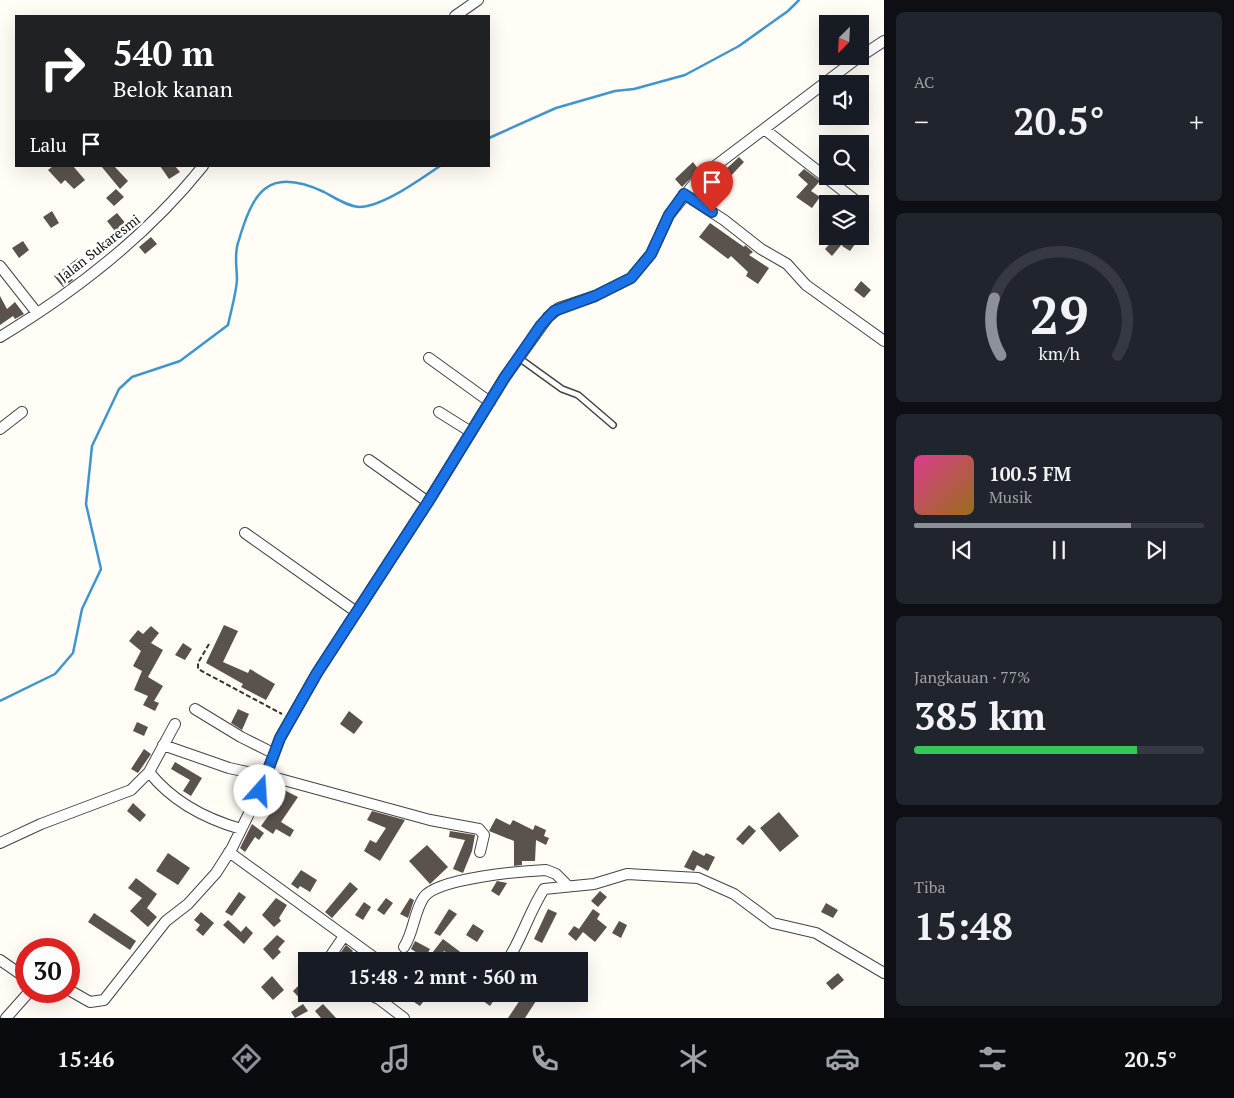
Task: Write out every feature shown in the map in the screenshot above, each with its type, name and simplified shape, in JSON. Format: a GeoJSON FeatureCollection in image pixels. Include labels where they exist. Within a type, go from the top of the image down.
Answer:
{"type":"FeatureCollection","features":[{"type":"Feature","properties":{"kind":"street"},"geometry":{"type":"LineString","coordinates":[[456,15],[478,0]]}},
{"type":"Feature","properties":{"kind":"street"},"geometry":{"type":"LineString","coordinates":[[80,996],[90,1002],[104,1000],[166,921],[188,904],[209,883],[241,829],[273,752],[290,720],[355,611],[428,502],[518,358],[554,311],[595,296],[631,278],[651,254],[669,215],[684,194],[709,170],[855,60],[884,41]]}},
{"type":"Feature","properties":{"kind":"street"},"geometry":{"type":"LineString","coordinates":[[764,129],[848,195]]}},
{"type":"Feature","properties":{"kind":"street","name":"Jalan Sukaresmi"},"geometry":{"type":"LineString","coordinates":[[0,337],[37,313],[126,248],[159,217],[202,167]]}},
{"type":"Feature","properties":{"kind":"street"},"geometry":{"type":"LineString","coordinates":[[684,194],[724,220],[761,249],[787,264],[806,285],[884,341]]}},
{"type":"Feature","properties":{"kind":"street"},"geometry":{"type":"LineString","coordinates":[[0,266],[37,313]]}},
{"type":"Feature","properties":{"kind":"street"},"geometry":{"type":"LineString","coordinates":[[429,358],[490,402]]}},
{"type":"Feature","properties":{"kind":"street"},"geometry":{"type":"LineString","coordinates":[[0,430],[22,412]]}},
{"type":"Feature","properties":{"kind":"street"},"geometry":{"type":"LineString","coordinates":[[439,412],[471,432]]}},
{"type":"Feature","properties":{"kind":"street"},"geometry":{"type":"LineString","coordinates":[[369,460],[428,502]]}},
{"type":"Feature","properties":{"kind":"street"},"geometry":{"type":"LineString","coordinates":[[245,533],[355,611]]}},
{"type":"Feature","properties":{"kind":"street"},"geometry":{"type":"LineString","coordinates":[[196,710],[241,737],[273,752]]}},
{"type":"Feature","properties":{"kind":"street"},"geometry":{"type":"LineString","coordinates":[[0,843],[41,824],[131,790],[148,772],[175,724]]}},
{"type":"Feature","properties":{"kind":"street"},"geometry":{"type":"LineString","coordinates":[[163,745],[229,768],[430,820],[477,828],[483,833],[480,852]]}},
{"type":"Feature","properties":{"kind":"street"},"geometry":{"type":"LineString","coordinates":[[148,772],[170,795],[222,824],[241,829]]}},
{"type":"Feature","properties":{"kind":"street"},"geometry":{"type":"LineString","coordinates":[[229,852],[366,952]]}},
{"type":"Feature","properties":{"kind":"street"},"geometry":{"type":"LineString","coordinates":[[404,946],[423,899],[434,889],[464,880],[546,870],[556,874],[568,886]]}},
{"type":"Feature","properties":{"kind":"street"},"geometry":{"type":"LineString","coordinates":[[513,952],[519,942],[535,903],[544,889],[594,884],[627,874],[698,878],[734,894],[773,923],[816,933],[884,973]]}},
{"type":"Feature","properties":{"kind":"street"},"geometry":{"type":"LineString","coordinates":[[332,952],[344,936]]}},
{"type":"Feature","properties":{"kind":"street"},"geometry":{"type":"LineString","coordinates":[[0,960],[15,970]]}},
{"type":"Feature","properties":{"kind":"street"},"geometry":{"type":"LineString","coordinates":[[386,1002],[404,1018]]}},
{"type":"Feature","properties":{"kind":"street"},"geometry":{"type":"LineString","coordinates":[[6,1018],[19,1003]]}},
{"type":"Feature","properties":{"kind":"lane"},"geometry":{"type":"LineString","coordinates":[[518,358],[562,389],[578,395],[614,425]]}},
{"type":"Feature","properties":{"kind":"path"},"geometry":{"type":"LineString","coordinates":[[209,644],[198,664],[198,668],[290,720]]}},
{"type":"Feature","properties":{"kind":"building"},"geometry":{"type":"Polygon","coordinates":[[[739,157],[744,162],[707,201],[697,192],[703,184],[724,168],[725,170],[739,157]]]}},
{"type":"Feature","properties":{"kind":"building"},"geometry":{"type":"Polygon","coordinates":[[[693,162],[699,170],[682,187],[675,179],[693,162]]]}},
{"type":"Feature","properties":{"kind":"building"},"geometry":{"type":"Polygon","coordinates":[[[52,167],[74,167],[85,180],[74,189],[65,180],[61,184],[48,170],[52,167]]]}},
{"type":"Feature","properties":{"kind":"building"},"geometry":{"type":"Polygon","coordinates":[[[102,167],[115,167],[128,181],[120,189],[102,167]]]}},
{"type":"Feature","properties":{"kind":"building"},"geometry":{"type":"Polygon","coordinates":[[[161,167],[176,167],[180,172],[169,179],[161,167]]]}},
{"type":"Feature","properties":{"kind":"building"},"geometry":{"type":"Polygon","coordinates":[[[804,169],[819,180],[811,191],[819,196],[812,208],[796,197],[808,184],[798,175],[804,169]]]}},
{"type":"Feature","properties":{"kind":"building"},"geometry":{"type":"Polygon","coordinates":[[[116,189],[124,197],[114,206],[106,198],[116,189]]]}},
{"type":"Feature","properties":{"kind":"building"},"geometry":{"type":"Polygon","coordinates":[[[52,211],[59,223],[51,228],[43,217],[52,211]]]}},
{"type":"Feature","properties":{"kind":"building"},"geometry":{"type":"Polygon","coordinates":[[[117,213],[132,231],[121,239],[107,221],[117,213]]]}},
{"type":"Feature","properties":{"kind":"building"},"geometry":{"type":"Polygon","coordinates":[[[710,223],[744,247],[745,245],[753,252],[749,255],[769,268],[758,284],[746,276],[748,272],[731,256],[728,259],[699,237],[710,223]]]}},
{"type":"Feature","properties":{"kind":"building"},"geometry":{"type":"Polygon","coordinates":[[[151,237],[157,244],[145,254],[139,247],[151,237]]]}},
{"type":"Feature","properties":{"kind":"building"},"geometry":{"type":"Polygon","coordinates":[[[23,241],[29,250],[19,258],[12,248],[23,241]]]}},
{"type":"Feature","properties":{"kind":"building"},"geometry":{"type":"Polygon","coordinates":[[[829,245],[841,245],[832,256],[825,249],[829,245]]]}},
{"type":"Feature","properties":{"kind":"building"},"geometry":{"type":"Polygon","coordinates":[[[843,245],[854,245],[850,251],[843,245]]]}},
{"type":"Feature","properties":{"kind":"building"},"geometry":{"type":"Polygon","coordinates":[[[78,258],[83,265],[69,275],[73,280],[63,287],[54,276],[78,258]]]}},
{"type":"Feature","properties":{"kind":"building"},"geometry":{"type":"Polygon","coordinates":[[[861,281],[871,290],[864,298],[854,290],[861,281]]]}},
{"type":"Feature","properties":{"kind":"building"},"geometry":{"type":"Polygon","coordinates":[[[0,296],[7,309],[15,302],[24,314],[15,319],[13,316],[0,325],[0,296]]]}},
{"type":"Feature","properties":{"kind":"building"},"geometry":{"type":"Polygon","coordinates":[[[224,625],[238,631],[223,662],[248,673],[250,669],[275,684],[266,700],[241,687],[243,684],[206,663],[224,625]]]}},
{"type":"Feature","properties":{"kind":"building"},"geometry":{"type":"Polygon","coordinates":[[[151,626],[159,633],[151,643],[163,650],[148,677],[163,686],[154,701],[159,703],[155,711],[143,705],[148,696],[134,690],[142,671],[133,666],[141,651],[129,641],[138,630],[143,634],[151,626]]]}},
{"type":"Feature","properties":{"kind":"building"},"geometry":{"type":"Polygon","coordinates":[[[183,643],[192,649],[185,660],[175,655],[183,643]]]}},
{"type":"Feature","properties":{"kind":"building"},"geometry":{"type":"Polygon","coordinates":[[[238,709],[249,714],[242,730],[231,723],[238,709]]]}},
{"type":"Feature","properties":{"kind":"building"},"geometry":{"type":"Polygon","coordinates":[[[349,711],[363,722],[354,734],[340,724],[349,711]]]}},
{"type":"Feature","properties":{"kind":"building"},"geometry":{"type":"Polygon","coordinates":[[[137,722],[148,727],[144,736],[133,731],[137,722]]]}},
{"type":"Feature","properties":{"kind":"building"},"geometry":{"type":"Polygon","coordinates":[[[144,749],[151,754],[138,773],[131,769],[144,749]]]}},
{"type":"Feature","properties":{"kind":"building"},"geometry":{"type":"Polygon","coordinates":[[[175,762],[202,778],[191,796],[183,791],[190,780],[171,769],[175,762]]]}},
{"type":"Feature","properties":{"kind":"building"},"geometry":{"type":"Polygon","coordinates":[[[276,786],[298,797],[281,822],[294,830],[290,837],[276,829],[273,834],[261,826],[274,808],[262,802],[267,792],[271,794],[276,786]]]}},
{"type":"Feature","properties":{"kind":"building"},"geometry":{"type":"Polygon","coordinates":[[[133,803],[146,815],[140,822],[127,811],[133,803]]]}},
{"type":"Feature","properties":{"kind":"building"},"geometry":{"type":"Polygon","coordinates":[[[372,811],[405,820],[380,861],[364,851],[370,840],[376,843],[386,828],[367,820],[372,811]]]}},
{"type":"Feature","properties":{"kind":"building"},"geometry":{"type":"Polygon","coordinates":[[[779,812],[799,836],[780,852],[760,828],[779,812]]]}},
{"type":"Feature","properties":{"kind":"building"},"geometry":{"type":"Polygon","coordinates":[[[496,818],[510,825],[513,820],[533,830],[535,825],[546,830],[544,836],[549,838],[546,845],[536,840],[535,861],[522,861],[522,865],[514,866],[514,841],[489,831],[496,818]]]}},
{"type":"Feature","properties":{"kind":"building"},"geometry":{"type":"Polygon","coordinates":[[[252,824],[264,833],[259,840],[255,837],[245,852],[240,848],[252,824]]]}},
{"type":"Feature","properties":{"kind":"building"},"geometry":{"type":"Polygon","coordinates":[[[749,825],[756,831],[743,845],[736,839],[749,825]]]}},
{"type":"Feature","properties":{"kind":"building"},"geometry":{"type":"Polygon","coordinates":[[[450,831],[475,835],[472,851],[463,873],[453,869],[465,840],[449,837],[450,831]]]}},
{"type":"Feature","properties":{"kind":"building"},"geometry":{"type":"Polygon","coordinates":[[[427,845],[448,867],[430,884],[409,861],[427,845]]]}},
{"type":"Feature","properties":{"kind":"building"},"geometry":{"type":"Polygon","coordinates":[[[693,850],[704,856],[706,853],[715,857],[708,871],[697,865],[694,871],[684,867],[693,850]]]}},
{"type":"Feature","properties":{"kind":"building"},"geometry":{"type":"Polygon","coordinates":[[[168,853],[190,868],[178,885],[156,871],[168,853]]]}},
{"type":"Feature","properties":{"kind":"building"},"geometry":{"type":"Polygon","coordinates":[[[301,870],[317,880],[310,892],[300,886],[298,889],[291,884],[301,870]]]}},
{"type":"Feature","properties":{"kind":"building"},"geometry":{"type":"Polygon","coordinates":[[[136,878],[157,894],[147,908],[157,917],[148,927],[130,911],[142,898],[128,888],[136,878]]]}},
{"type":"Feature","properties":{"kind":"building"},"geometry":{"type":"Polygon","coordinates":[[[497,881],[507,883],[499,896],[491,891],[497,881]]]}},
{"type":"Feature","properties":{"kind":"building"},"geometry":{"type":"Polygon","coordinates":[[[350,882],[358,889],[332,918],[325,912],[350,882]]]}},
{"type":"Feature","properties":{"kind":"building"},"geometry":{"type":"Polygon","coordinates":[[[600,891],[607,897],[598,907],[591,901],[600,891]]]}},
{"type":"Feature","properties":{"kind":"building"},"geometry":{"type":"Polygon","coordinates":[[[239,892],[246,897],[232,916],[225,912],[239,892]]]}},
{"type":"Feature","properties":{"kind":"building"},"geometry":{"type":"Polygon","coordinates":[[[276,898],[287,905],[279,918],[281,921],[274,927],[262,915],[276,898]]]}},
{"type":"Feature","properties":{"kind":"building"},"geometry":{"type":"Polygon","coordinates":[[[386,898],[393,903],[384,915],[377,910],[386,898]]]}},
{"type":"Feature","properties":{"kind":"building"},"geometry":{"type":"Polygon","coordinates":[[[410,898],[414,900],[408,918],[400,914],[410,898]]]}},
{"type":"Feature","properties":{"kind":"building"},"geometry":{"type":"Polygon","coordinates":[[[364,902],[371,907],[363,920],[355,915],[364,902]]]}},
{"type":"Feature","properties":{"kind":"building"},"geometry":{"type":"Polygon","coordinates":[[[826,903],[838,910],[833,918],[821,912],[826,903]]]}},
{"type":"Feature","properties":{"kind":"building"},"geometry":{"type":"Polygon","coordinates":[[[449,909],[457,914],[440,936],[434,933],[449,909]]]}},
{"type":"Feature","properties":{"kind":"building"},"geometry":{"type":"Polygon","coordinates":[[[548,909],[557,913],[542,943],[534,939],[548,909]]]}},
{"type":"Feature","properties":{"kind":"building"},"geometry":{"type":"Polygon","coordinates":[[[593,909],[600,914],[597,919],[607,927],[595,942],[583,932],[576,941],[568,934],[574,926],[579,929],[593,909]]]}},
{"type":"Feature","properties":{"kind":"building"},"geometry":{"type":"Polygon","coordinates":[[[201,912],[214,923],[203,936],[196,930],[200,925],[194,920],[201,912]]]}},
{"type":"Feature","properties":{"kind":"building"},"geometry":{"type":"Polygon","coordinates":[[[94,913],[136,941],[130,950],[88,922],[94,913]]]}},
{"type":"Feature","properties":{"kind":"building"},"geometry":{"type":"Polygon","coordinates":[[[228,920],[241,932],[246,926],[253,933],[244,944],[223,925],[228,920]]]}},
{"type":"Feature","properties":{"kind":"building"},"geometry":{"type":"Polygon","coordinates":[[[619,921],[627,925],[621,938],[612,933],[619,921]]]}},
{"type":"Feature","properties":{"kind":"building"},"geometry":{"type":"Polygon","coordinates":[[[473,924],[484,931],[477,942],[466,935],[473,924]]]}},
{"type":"Feature","properties":{"kind":"building"},"geometry":{"type":"Polygon","coordinates":[[[277,935],[285,941],[278,949],[281,952],[273,960],[263,949],[277,935]]]}},
{"type":"Feature","properties":{"kind":"building"},"geometry":{"type":"Polygon","coordinates":[[[443,939],[460,952],[444,951],[433,952],[443,939]]]}},
{"type":"Feature","properties":{"kind":"building"},"geometry":{"type":"Polygon","coordinates":[[[415,941],[430,949],[428,952],[416,952],[411,949],[415,941]]]}},
{"type":"Feature","properties":{"kind":"building"},"geometry":{"type":"Polygon","coordinates":[[[346,945],[353,951],[352,952],[341,952],[346,945]]]}},
{"type":"Feature","properties":{"kind":"building"},"geometry":{"type":"Polygon","coordinates":[[[838,973],[844,980],[832,990],[826,983],[838,973]]]}},
{"type":"Feature","properties":{"kind":"building"},"geometry":{"type":"Polygon","coordinates":[[[272,976],[284,990],[273,1000],[261,987],[272,976]]]}},
{"type":"Feature","properties":{"kind":"building"},"geometry":{"type":"Polygon","coordinates":[[[298,986],[298,997],[293,991],[298,986]]]}},
{"type":"Feature","properties":{"kind":"building"},"geometry":{"type":"Polygon","coordinates":[[[414,1002],[423,1002],[420,1006],[414,1002]]]}},
{"type":"Feature","properties":{"kind":"building"},"geometry":{"type":"Polygon","coordinates":[[[484,1002],[493,1002],[490,1006],[484,1002]]]}},
{"type":"Feature","properties":{"kind":"building"},"geometry":{"type":"Polygon","coordinates":[[[519,1002],[535,1002],[525,1018],[508,1018],[519,1002]]]}},
{"type":"Feature","properties":{"kind":"building"},"geometry":{"type":"Polygon","coordinates":[[[303,1004],[308,1011],[295,1018],[291,1012],[303,1004]]]}},
{"type":"Feature","properties":{"kind":"building"},"geometry":{"type":"Polygon","coordinates":[[[323,1004],[336,1018],[321,1018],[315,1011],[323,1004]]]}},
{"type":"Feature","properties":{"kind":"waterway"},"geometry":{"type":"LineString","coordinates":[[490,138],[556,108],[615,91],[634,89],[685,75],[739,46],[788,11],[799,0]]}},
{"type":"Feature","properties":{"kind":"waterway"},"geometry":{"type":"LineString","coordinates":[[0,701],[55,674],[73,653],[82,609],[101,569],[86,504],[92,446],[119,389],[132,377],[180,361],[228,325],[237,280],[237,248],[250,209],[257,197],[266,188],[276,183],[289,182],[305,185],[324,192],[350,205],[359,207],[369,206],[401,191],[438,167]]}},
{"type":"Feature","properties":{"kind":"route"},"geometry":{"type":"LineString","coordinates":[[260,791],[273,752],[317,673],[355,611],[428,502],[505,377],[548,316],[563,306],[595,296],[631,278],[651,254],[669,215],[684,194],[712,212]]}}]}
